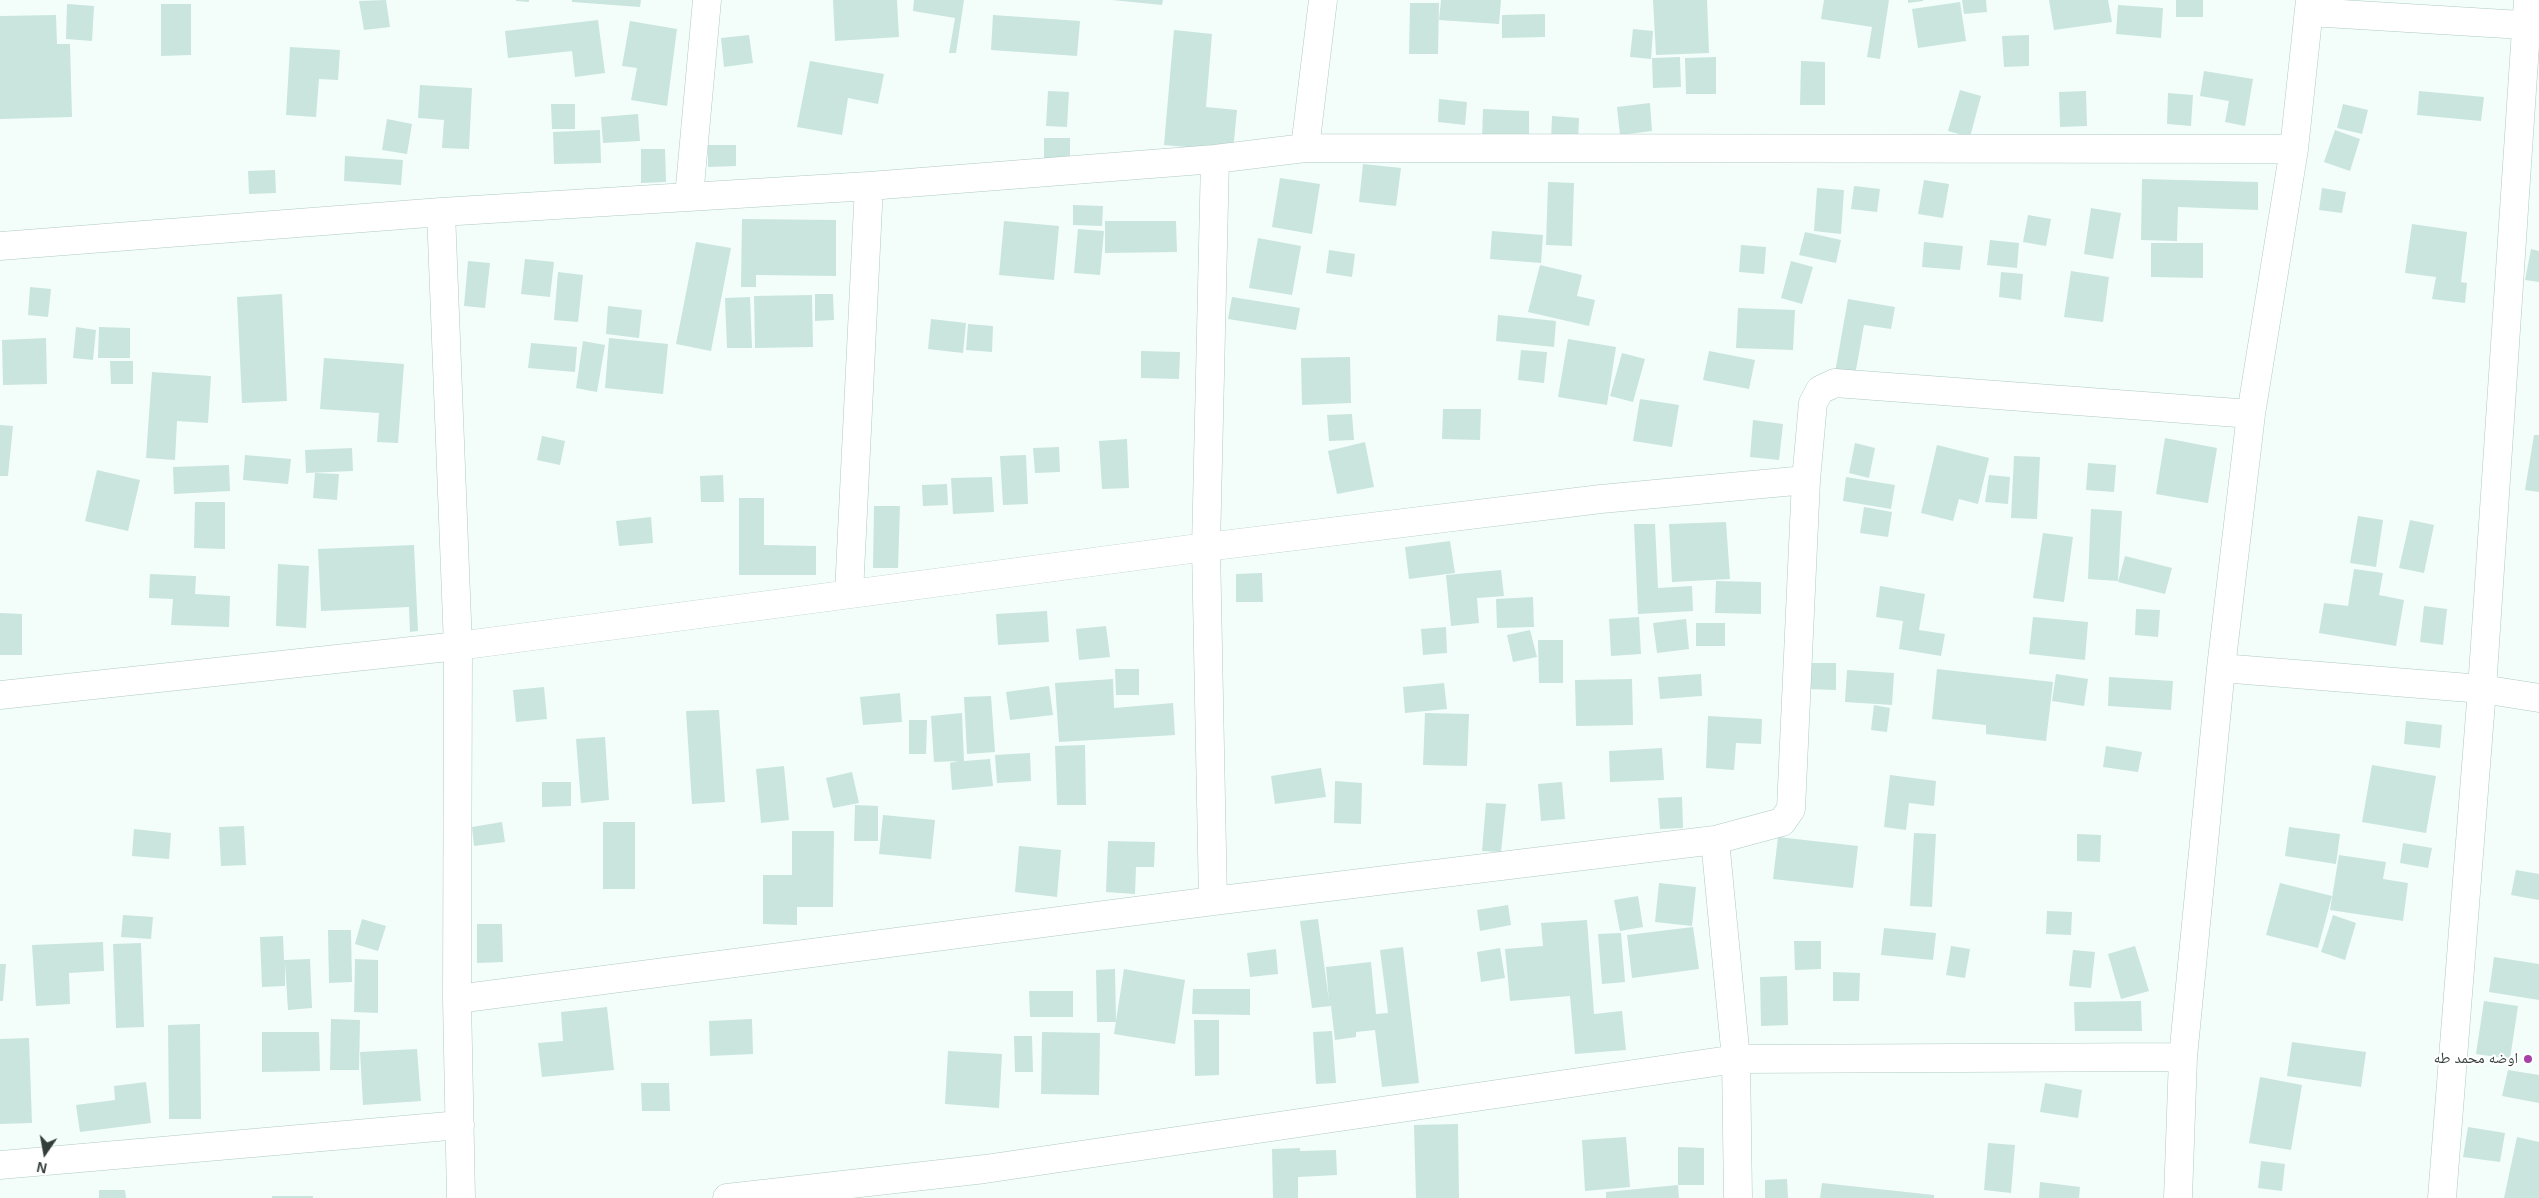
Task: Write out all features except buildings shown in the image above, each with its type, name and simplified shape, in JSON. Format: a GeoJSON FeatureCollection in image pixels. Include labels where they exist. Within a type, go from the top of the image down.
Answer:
{"type":"FeatureCollection","features":[{"type":"Feature","properties":{"kind":"street"},"geometry":{"type":"LineString","coordinates":[[689,197],[707,0]]}},
{"type":"Feature","properties":{"kind":"street"},"geometry":{"type":"LineString","coordinates":[[1305,148],[1323,0]]}},
{"type":"Feature","properties":{"kind":"street"},"geometry":{"type":"LineString","coordinates":[[2178,1198],[2183,1058],[2221,668],[2251,414],[2294,150],[2309,6],[2531,17],[2482,689],[2442,1198]]}},
{"type":"Feature","properties":{"kind":"street"},"geometry":{"type":"LineString","coordinates":[[0,246],[441,212],[869,186],[1215,159],[1305,148],[2294,150]]}},
{"type":"Feature","properties":{"kind":"street"},"geometry":{"type":"LineString","coordinates":[[1213,901],[1206,547],[1215,159]]}},
{"type":"Feature","properties":{"kind":"street"},"geometry":{"type":"LineString","coordinates":[[849,593],[869,186]]}},
{"type":"Feature","properties":{"kind":"street"},"geometry":{"type":"LineString","coordinates":[[441,212],[458,646],[457,999],[461,1198]]}},
{"type":"Feature","properties":{"kind":"street"},"geometry":{"type":"LineString","coordinates":[[457,999],[1213,901],[1715,840],[1782,822],[1791,809],[1806,480],[1813,403],[1820,390],[1835,383],[2251,414]]}},
{"type":"Feature","properties":{"kind":"street"},"geometry":{"type":"LineString","coordinates":[[0,695],[458,646],[1206,547],[1601,499],[1806,480]]}},
{"type":"Feature","properties":{"kind":"street"},"geometry":{"type":"LineString","coordinates":[[2221,668],[2482,689],[2539,698]]}},
{"type":"Feature","properties":{"kind":"street"},"geometry":{"type":"LineString","coordinates":[[1715,840],[1736,1059],[1738,1198]]}},
{"type":"Feature","properties":{"kind":"street"},"geometry":{"type":"LineString","coordinates":[[727,1198],[985,1169],[1736,1059],[2183,1058]]}},
{"type":"Feature","properties":{"kind":"street"},"geometry":{"type":"LineString","coordinates":[[0,1165],[460,1125]]}},
{"type":"Feature","properties":{"kind":"place","name":"اوضه محمد طه"},"geometry":{"type":"Point","coordinates":[2528,1059]}}]}
